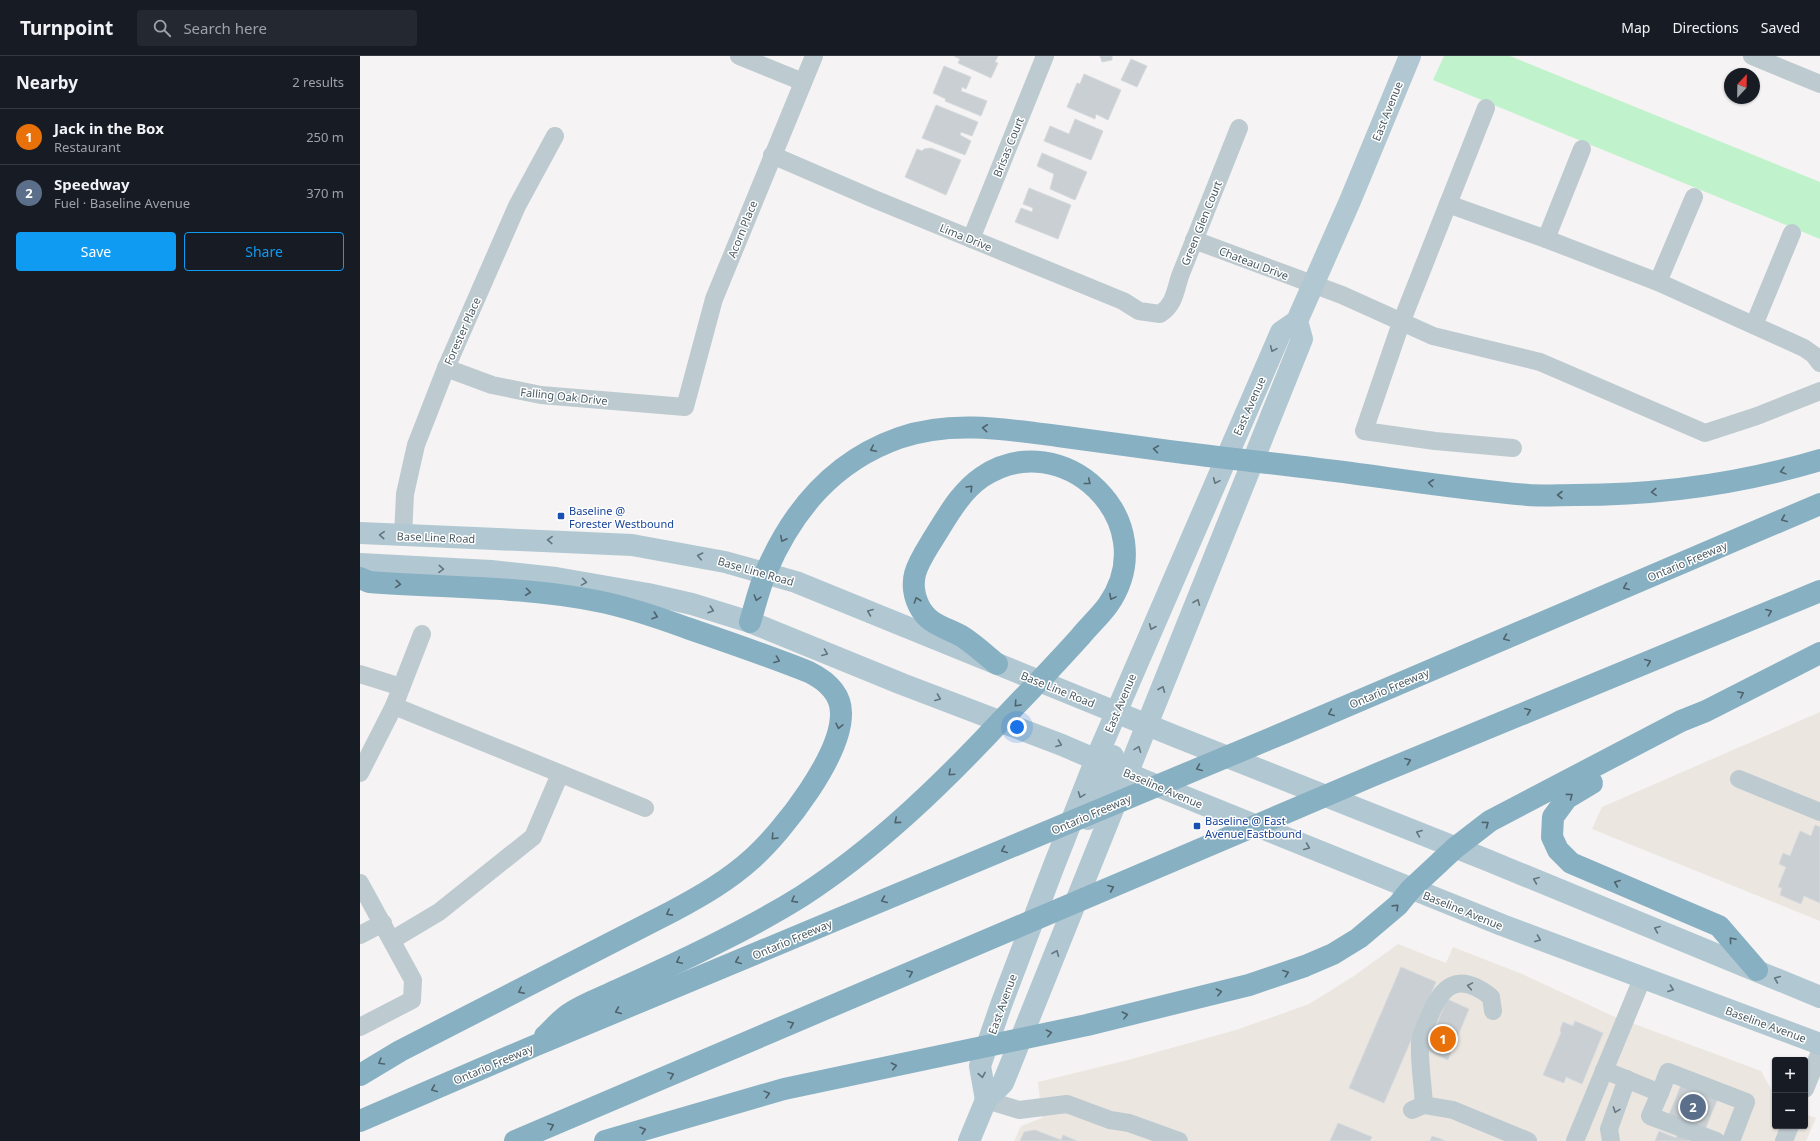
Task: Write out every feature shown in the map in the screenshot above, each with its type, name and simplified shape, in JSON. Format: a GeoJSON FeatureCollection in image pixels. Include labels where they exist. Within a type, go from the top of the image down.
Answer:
{"type":"FeatureCollection","features":[{"type":"Feature","properties":{"kind":"highway"},"geometry":{"type":"LineString","coordinates":[[750,622],[765,573],[789,528],[807,502],[829,478],[849,462],[872,450],[901,437],[937,429],[974,427],[1032,432],[1195,454],[1529,495],[1599,495],[1664,492],[1725,484],[1779,473],[1820,460]]}},
{"type":"Feature","properties":{"kind":"highway"},"geometry":{"type":"LineString","coordinates":[[534,1046],[570,1012],[716,944],[802,896],[869,846],[907,813],[975,749],[1073,644],[1108,605],[1118,585],[1123,566],[1123,534],[1118,518],[1101,492],[1083,478],[1057,466],[1031,462],[1013,464],[995,469],[983,476],[963,495],[950,512],[919,561],[914,577],[916,599],[925,616],[936,625],[961,636],[997,664]]}},
{"type":"Feature","properties":{"kind":"highway","name":"Ontario Freeway"},"geometry":{"type":"LineString","coordinates":[[360,1121],[534,1046],[1286,732],[1820,504]]}},
{"type":"Feature","properties":{"kind":"highway"},"geometry":{"type":"LineString","coordinates":[[360,578],[369,582],[537,592],[595,600],[627,607],[738,645],[809,672],[820,678],[832,689],[839,703],[841,712],[838,731],[827,758],[802,801],[774,837],[753,858],[728,878],[673,911],[444,1028],[360,1075]]}},
{"type":"Feature","properties":{"kind":"highway"},"geometry":{"type":"LineString","coordinates":[[515,1141],[1372,776],[1820,591]]}},
{"type":"Feature","properties":{"kind":"highway"},"geometry":{"type":"LineString","coordinates":[[605,1141],[784,1090],[1087,1025],[1249,985],[1305,966],[1333,954],[1359,938],[1398,905],[1411,889],[1455,848],[1490,821],[1681,721],[1706,711],[1820,653]]}},
{"type":"Feature","properties":{"kind":"highway"},"geometry":{"type":"LineString","coordinates":[[1706,711],[1687,732],[1617,768],[1567,798],[1553,817],[1552,837],[1558,850],[1571,863],[1719,926],[1757,970]]}},
{"type":"Feature","properties":{"kind":"main road","name":"East Avenue"},"geometry":{"type":"LineString","coordinates":[[969,1141],[986,1100],[1003,1083],[1033,1007],[1112,766],[1281,332],[1298,321],[1410,56]]}},
{"type":"Feature","properties":{"kind":"main road","name":"East Avenue"},"geometry":{"type":"LineString","coordinates":[[986,1100],[980,1066],[1007,990],[1112,766],[1131,718],[1302,339],[1298,321]]}},
{"type":"Feature","properties":{"kind":"main road","name":"Base Line Road"},"geometry":{"type":"LineString","coordinates":[[360,533],[403,536],[632,544],[692,555],[796,582],[1131,718]]}},
{"type":"Feature","properties":{"kind":"main road"},"geometry":{"type":"LineString","coordinates":[[360,564],[491,571],[556,578],[648,594],[692,604],[750,622],[902,684],[1112,766]]}},
{"type":"Feature","properties":{"kind":"main road"},"geometry":{"type":"LineString","coordinates":[[1131,718],[1757,970],[1820,997]]}},
{"type":"Feature","properties":{"kind":"main road","name":"Baseline Avenue"},"geometry":{"type":"LineString","coordinates":[[1112,766],[1411,889],[1642,979],[1820,1044]]}},
{"type":"Feature","properties":{"kind":"street"},"geometry":{"type":"LineString","coordinates":[[739,56],[803,82]]}},
{"type":"Feature","properties":{"kind":"street","name":"Acorn Place"},"geometry":{"type":"LineString","coordinates":[[685,407],[714,299],[814,56]]}},
{"type":"Feature","properties":{"kind":"street","name":"Brisas Court"},"geometry":{"type":"LineString","coordinates":[[971,239],[1045,56]]}},
{"type":"Feature","properties":{"kind":"street"},"geometry":{"type":"LineString","coordinates":[[1752,56],[1820,84]]}},
{"type":"Feature","properties":{"kind":"street"},"geometry":{"type":"LineString","coordinates":[[1486,108],[1401,323],[1364,431],[1435,441],[1513,448]]}},
{"type":"Feature","properties":{"kind":"street","name":"Green Glen Court"},"geometry":{"type":"LineString","coordinates":[[1160,314],[1168,308],[1173,300],[1194,240],[1239,128]]}},
{"type":"Feature","properties":{"kind":"street","name":"Forester Place"},"geometry":{"type":"LineString","coordinates":[[403,536],[405,494],[408,475],[416,445],[446,368],[517,206],[555,136]]}},
{"type":"Feature","properties":{"kind":"street"},"geometry":{"type":"LineString","coordinates":[[1546,239],[1582,150]]}},
{"type":"Feature","properties":{"kind":"street","name":"Lima Drive"},"geometry":{"type":"LineString","coordinates":[[772,155],[1123,301],[1139,311],[1160,314]]}},
{"type":"Feature","properties":{"kind":"street"},"geometry":{"type":"LineString","coordinates":[[1658,282],[1694,197]]}},
{"type":"Feature","properties":{"kind":"street"},"geometry":{"type":"LineString","coordinates":[[1448,204],[1546,239],[1658,282],[1804,348],[1814,355],[1820,363]]}},
{"type":"Feature","properties":{"kind":"street"},"geometry":{"type":"LineString","coordinates":[[1754,325],[1792,233]]}},
{"type":"Feature","properties":{"kind":"street","name":"Chateau Drive"},"geometry":{"type":"LineString","coordinates":[[1194,240],[1382,312],[1401,323],[1433,336],[1540,362],[1705,433],[1757,416],[1820,391]]}},
{"type":"Feature","properties":{"kind":"street","name":"Falling Oak Drive"},"geometry":{"type":"LineString","coordinates":[[446,368],[492,386],[541,396],[685,407]]}},
{"type":"Feature","properties":{"kind":"street"},"geometry":{"type":"LineString","coordinates":[[360,773],[394,706],[422,634]]}},
{"type":"Feature","properties":{"kind":"street"},"geometry":{"type":"LineString","coordinates":[[360,674],[401,687]]}},
{"type":"Feature","properties":{"kind":"street"},"geometry":{"type":"LineString","coordinates":[[394,706],[645,808]]}},
{"type":"Feature","properties":{"kind":"street"},"geometry":{"type":"LineString","coordinates":[[392,940],[439,912],[533,838],[560,774]]}},
{"type":"Feature","properties":{"kind":"street"},"geometry":{"type":"LineString","coordinates":[[1739,779],[1820,812]]}},
{"type":"Feature","properties":{"kind":"street"},"geometry":{"type":"LineString","coordinates":[[360,883],[413,980],[412,1000],[360,1027]]}},
{"type":"Feature","properties":{"kind":"street"},"geometry":{"type":"LineString","coordinates":[[360,935],[383,923]]}},
{"type":"Feature","properties":{"kind":"street"},"geometry":{"type":"LineString","coordinates":[[1575,1141],[1642,979]]}},
{"type":"Feature","properties":{"kind":"street"},"geometry":{"type":"LineString","coordinates":[[1493,1011],[1491,998],[1480,989],[1470,984],[1450,986],[1440,993],[1420,1042],[1418,1108],[1453,1110],[1528,1141]]}},
{"type":"Feature","properties":{"kind":"street"},"geometry":{"type":"LineString","coordinates":[[1808,1082],[1820,1052]]}},
{"type":"Feature","properties":{"kind":"street"},"geometry":{"type":"LineString","coordinates":[[1604,1070],[1660,1093]]}},
{"type":"Feature","properties":{"kind":"street"},"geometry":{"type":"LineString","coordinates":[[1668,1072],[1746,1102],[1728,1141],[1650,1116],[1660,1093],[1668,1072]]}},
{"type":"Feature","properties":{"kind":"street"},"geometry":{"type":"LineString","coordinates":[[1611,1141],[1609,1129],[1627,1079]]}},
{"type":"Feature","properties":{"kind":"street"},"geometry":{"type":"LineString","coordinates":[[986,1100],[1019,1110],[1067,1104],[1110,1120],[1129,1123],[1179,1141]]}},
{"type":"Feature","properties":{"kind":"street"},"geometry":{"type":"LineString","coordinates":[[1784,1141],[1789,1129]]}},
{"type":"Feature","properties":{"kind":"shaded area"},"geometry":{"type":"Polygon","coordinates":[[[1820,712],[1820,921],[1592,829],[1602,807],[1820,712]]]}},
{"type":"Feature","properties":{"kind":"shaded area"},"geometry":{"type":"Polygon","coordinates":[[[1398,944],[1446,963],[1453,947],[1522,974],[1613,1016],[1761,1071],[1772,1091],[1772,1129],[1808,1129],[1808,1115],[1816,1118],[1806,1141],[1014,1141],[1021,1126],[1042,1118],[1038,1082],[1128,1060],[1236,1030],[1309,1004],[1354,976],[1398,944]]]}},
{"type":"Feature","properties":{"kind":"green space"},"geometry":{"type":"Polygon","coordinates":[[[1444,56],[1510,56],[1820,182],[1820,239],[1433,80],[1444,56]]]}},
{"type":"Feature","properties":{"kind":"building"},"geometry":{"type":"Polygon","coordinates":[[[954,56],[998,56],[995,62],[998,63],[991,78],[958,63],[960,59],[954,56]]]}},
{"type":"Feature","properties":{"kind":"building"},"geometry":{"type":"Polygon","coordinates":[[[1100,56],[1112,56],[1112,60],[1102,62],[1100,56]]]}},
{"type":"Feature","properties":{"kind":"building"},"geometry":{"type":"Polygon","coordinates":[[[1131,59],[1147,66],[1137,87],[1121,80],[1131,59]]]}},
{"type":"Feature","properties":{"kind":"building"},"geometry":{"type":"Polygon","coordinates":[[[944,66],[971,77],[966,89],[962,87],[961,91],[987,101],[981,116],[945,101],[946,99],[933,93],[944,66]]]}},
{"type":"Feature","properties":{"kind":"building"},"geometry":{"type":"Polygon","coordinates":[[[1084,74],[1121,90],[1108,120],[1096,114],[1095,119],[1067,107],[1077,83],[1080,84],[1084,74]]]}},
{"type":"Feature","properties":{"kind":"building"},"geometry":{"type":"Polygon","coordinates":[[[936,105],[978,122],[972,136],[961,132],[960,135],[971,141],[965,155],[922,138],[936,105]]]}},
{"type":"Feature","properties":{"kind":"building"},"geometry":{"type":"Polygon","coordinates":[[[1075,119],[1103,131],[1091,160],[1044,141],[1050,126],[1069,134],[1075,119]]]}},
{"type":"Feature","properties":{"kind":"building"},"geometry":{"type":"Polygon","coordinates":[[[931,148],[961,160],[946,195],[905,177],[917,149],[922,151],[924,149],[931,148]]]}},
{"type":"Feature","properties":{"kind":"building"},"geometry":{"type":"Polygon","coordinates":[[[1042,153],[1087,172],[1075,200],[1050,189],[1054,174],[1037,166],[1042,153]]]}},
{"type":"Feature","properties":{"kind":"building"},"geometry":{"type":"Polygon","coordinates":[[[1029,188],[1071,205],[1058,239],[1015,222],[1021,208],[1032,212],[1033,208],[1023,204],[1029,188]]]}},
{"type":"Feature","properties":{"kind":"building"},"geometry":{"type":"Polygon","coordinates":[[[1815,825],[1820,827],[1820,903],[1804,896],[1801,904],[1780,895],[1782,888],[1778,887],[1786,867],[1779,864],[1783,853],[1790,856],[1800,831],[1811,836],[1815,825]]]}},
{"type":"Feature","properties":{"kind":"building"},"geometry":{"type":"Polygon","coordinates":[[[1401,967],[1436,982],[1384,1103],[1349,1088],[1401,967]]]}},
{"type":"Feature","properties":{"kind":"building"},"geometry":{"type":"Polygon","coordinates":[[[1447,999],[1469,1009],[1448,1060],[1426,1050],[1447,999]]]}},
{"type":"Feature","properties":{"kind":"building"},"geometry":{"type":"Polygon","coordinates":[[[1575,1021],[1603,1033],[1582,1084],[1566,1077],[1564,1083],[1543,1075],[1561,1033],[1560,1030],[1563,1022],[1573,1026],[1575,1021]]]}},
{"type":"Feature","properties":{"kind":"building"},"geometry":{"type":"Polygon","coordinates":[[[1682,1083],[1718,1098],[1704,1132],[1668,1117],[1682,1083]]]}},
{"type":"Feature","properties":{"kind":"building"},"geometry":{"type":"Polygon","coordinates":[[[1338,1123],[1372,1137],[1370,1141],[1330,1141],[1338,1123]]]}},
{"type":"Feature","properties":{"kind":"building"},"geometry":{"type":"Polygon","coordinates":[[[1035,1130],[1061,1140],[1063,1135],[1077,1141],[1020,1141],[1024,1132],[1035,1130]]]}},
{"type":"Feature","properties":{"kind":"building"},"geometry":{"type":"Polygon","coordinates":[[[1659,1131],[1676,1138],[1677,1135],[1688,1139],[1688,1141],[1655,1141],[1659,1131]]]}},
{"type":"Feature","properties":{"kind":"building"},"geometry":{"type":"Polygon","coordinates":[[[1432,1136],[1441,1139],[1445,1141],[1430,1141],[1432,1136]]]}},
{"type":"Feature","properties":{"kind":"place","name":"Baseline @ Forester Westbound"},"geometry":{"type":"Point","coordinates":[561,516]}},
{"type":"Feature","properties":{"kind":"place","name":"Baseline @ East Avenue Eastbound"},"geometry":{"type":"Point","coordinates":[1197,826]}},
{"type":"Feature","properties":{"kind":"place","name":"Jack in the Box"},"geometry":{"type":"Point","coordinates":[1443,1039]}},
{"type":"Feature","properties":{"kind":"place","name":"Speedway"},"geometry":{"type":"Point","coordinates":[1693,1107]}}]}
